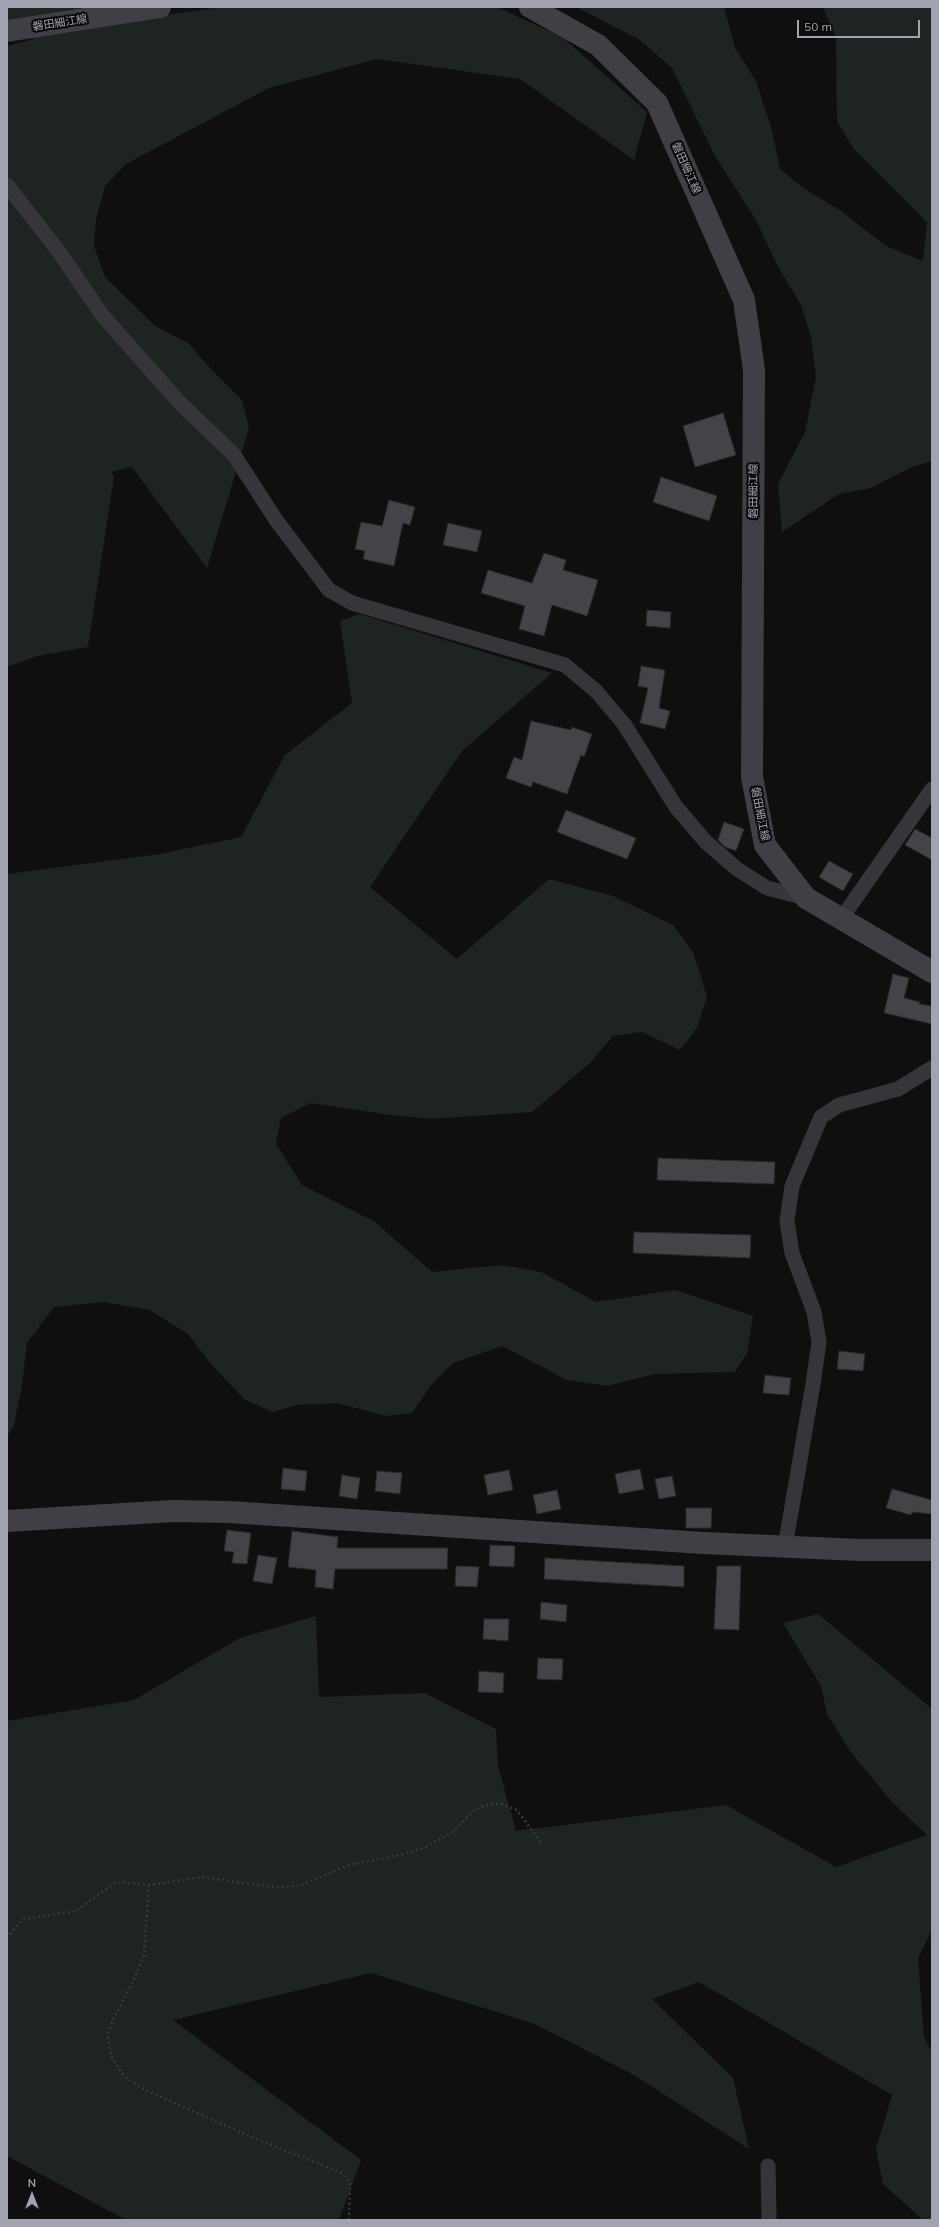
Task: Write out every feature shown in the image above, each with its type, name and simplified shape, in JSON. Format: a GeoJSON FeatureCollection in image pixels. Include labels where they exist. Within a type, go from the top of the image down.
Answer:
{"type":"FeatureCollection","features":[{"type":"Feature","properties":{"kind":"main road","name":"磐田細江線"},"geometry":{"type":"LineString","coordinates":[[7,31],[160,7]]}},
{"type":"Feature","properties":{"kind":"main road","name":"磐田細江線"},"geometry":{"type":"LineString","coordinates":[[530,7],[598,45],[657,103],[744,300],[754,370],[752,777],[765,845],[806,898],[932,972]]}},
{"type":"Feature","properties":{"kind":"main road"},"geometry":{"type":"LineString","coordinates":[[7,1521],[173,1511],[229,1512],[703,1543],[785,1547],[932,1550]]}},
{"type":"Feature","properties":{"kind":"street"},"geometry":{"type":"LineString","coordinates":[[7,185],[60,253],[102,315],[179,402],[234,455],[276,520],[329,590],[352,603],[565,665],[596,691],[624,724],[676,807],[706,842],[737,869],[767,888],[806,898]]}},
{"type":"Feature","properties":{"kind":"street"},"geometry":{"type":"LineString","coordinates":[[841,919],[932,789]]}},
{"type":"Feature","properties":{"kind":"street"},"geometry":{"type":"LineString","coordinates":[[785,1547],[813,1384],[818,1342],[814,1312],[792,1253],[787,1221],[792,1186],[821,1117],[839,1105],[898,1089],[932,1068]]}},
{"type":"Feature","properties":{"kind":"street"},"geometry":{"type":"LineString","coordinates":[[768,2166],[769,2220]]}},
{"type":"Feature","properties":{"kind":"path"},"geometry":{"type":"LineString","coordinates":[[7,1938],[22,1919],[76,1911],[116,1882],[149,1885],[202,1878],[280,1888],[301,1885],[349,1865],[400,1855],[428,1846],[454,1831],[473,1811],[485,1805],[501,1804],[517,1810],[542,1844]]}},
{"type":"Feature","properties":{"kind":"path"},"geometry":{"type":"LineString","coordinates":[[149,1885],[144,1955],[135,1977],[110,2026],[108,2038],[110,2056],[124,2076],[145,2090],[251,2137],[340,2172],[350,2182],[349,2220]]}},
{"type":"Feature","properties":{"kind":"shaded area"},"geometry":{"type":"Polygon","coordinates":[[[7,7],[88,7],[7,20],[7,7]]]}},
{"type":"Feature","properties":{"kind":"shaded area"},"geometry":{"type":"Polygon","coordinates":[[[222,7],[496,7],[561,36],[647,112],[634,160],[520,79],[377,59],[269,88],[126,164],[105,186],[96,219],[94,246],[105,277],[155,326],[188,343],[242,400],[249,428],[207,568],[132,467],[111,472],[114,476],[88,647],[37,656],[7,667],[7,46],[31,40],[40,33],[222,7]]]}},
{"type":"Feature","properties":{"kind":"shaded area"},"geometry":{"type":"Polygon","coordinates":[[[576,7],[724,7],[735,48],[756,81],[771,127],[780,169],[803,188],[841,211],[886,246],[923,261],[927,222],[853,148],[837,121],[836,38],[823,7],[932,7],[932,461],[912,467],[871,488],[839,494],[782,532],[778,484],[805,432],[816,377],[811,337],[802,307],[776,263],[756,220],[715,156],[672,68],[640,40],[576,7]]]}},
{"type":"Feature","properties":{"kind":"shaded area"},"geometry":{"type":"Polygon","coordinates":[[[360,614],[552,673],[462,751],[370,887],[457,959],[549,879],[613,896],[673,925],[693,952],[707,997],[697,1028],[680,1050],[642,1032],[613,1036],[589,1064],[532,1112],[430,1119],[311,1103],[281,1118],[276,1144],[302,1185],[375,1222],[432,1272],[501,1265],[541,1272],[596,1302],[675,1290],[753,1316],[747,1353],[735,1372],[655,1374],[607,1386],[567,1380],[502,1346],[453,1363],[432,1384],[412,1413],[386,1416],[337,1403],[297,1405],[273,1412],[245,1400],[211,1364],[188,1334],[149,1310],[103,1302],[54,1307],[27,1343],[22,1385],[14,1425],[7,1437],[7,874],[160,854],[241,837],[285,755],[352,703],[340,621],[360,614]]]}},
{"type":"Feature","properties":{"kind":"shaded area"},"geometry":{"type":"Polygon","coordinates":[[[818,1614],[932,1709],[932,1930],[918,1958],[924,2037],[932,2052],[932,2220],[923,2220],[883,2184],[876,2149],[892,2095],[699,1982],[652,1999],[733,2078],[749,2149],[634,2075],[535,2024],[371,1973],[173,2020],[361,2160],[339,2220],[126,2220],[7,2156],[7,1721],[134,1700],[240,1638],[316,1616],[319,1697],[425,1693],[496,1729],[498,1766],[516,1831],[726,1805],[836,1867],[927,1835],[891,1801],[850,1751],[827,1714],[821,1686],[783,1623],[818,1614]]]}},
{"type":"Feature","properties":{"kind":"building"},"geometry":{"type":"Polygon","coordinates":[[[723,413],[736,455],[695,467],[683,426],[723,413]]]}},
{"type":"Feature","properties":{"kind":"building"},"geometry":{"type":"Polygon","coordinates":[[[661,477],[717,496],[709,521],[653,502],[661,477]]]}},
{"type":"Feature","properties":{"kind":"building"},"geometry":{"type":"Polygon","coordinates":[[[389,500],[415,507],[410,525],[403,523],[394,566],[363,559],[365,551],[355,549],[361,522],[382,526],[389,500]]]}},
{"type":"Feature","properties":{"kind":"building"},"geometry":{"type":"Polygon","coordinates":[[[448,523],[482,531],[477,552],[443,545],[448,523]]]}},
{"type":"Feature","properties":{"kind":"building"},"geometry":{"type":"Polygon","coordinates":[[[544,553],[566,560],[563,570],[598,580],[587,616],[552,605],[544,636],[519,629],[525,606],[481,593],[488,570],[532,583],[544,553]]]}},
{"type":"Feature","properties":{"kind":"building"},"geometry":{"type":"Polygon","coordinates":[[[647,610],[671,612],[670,628],[646,626],[647,610]]]}},
{"type":"Feature","properties":{"kind":"building"},"geometry":{"type":"Polygon","coordinates":[[[641,666],[665,670],[659,708],[670,711],[665,729],[640,723],[648,688],[638,686],[641,666]]]}},
{"type":"Feature","properties":{"kind":"building"},"geometry":{"type":"Polygon","coordinates":[[[531,721],[571,730],[572,727],[592,734],[584,757],[581,755],[567,794],[533,782],[531,787],[506,778],[514,757],[522,760],[531,721]]]}},
{"type":"Feature","properties":{"kind":"building"},"geometry":{"type":"Polygon","coordinates":[[[566,810],[636,838],[627,859],[557,832],[566,810]]]}},
{"type":"Feature","properties":{"kind":"building"},"geometry":{"type":"Polygon","coordinates":[[[724,822],[744,829],[736,851],[725,847],[718,840],[724,822]]]}},
{"type":"Feature","properties":{"kind":"building"},"geometry":{"type":"Polygon","coordinates":[[[915,829],[932,838],[932,860],[905,845],[915,829]]]}},
{"type":"Feature","properties":{"kind":"building"},"geometry":{"type":"Polygon","coordinates":[[[829,861],[853,874],[843,891],[819,877],[829,861]]]}},
{"type":"Feature","properties":{"kind":"building"},"geometry":{"type":"Polygon","coordinates":[[[893,974],[909,978],[904,998],[920,1002],[919,1004],[932,1006],[932,1024],[884,1013],[893,974]]]}},
{"type":"Feature","properties":{"kind":"building"},"geometry":{"type":"Polygon","coordinates":[[[658,1158],[775,1162],[774,1184],[657,1180],[658,1158]]]}},
{"type":"Feature","properties":{"kind":"building"},"geometry":{"type":"Polygon","coordinates":[[[634,1232],[751,1235],[750,1258],[633,1253],[634,1232]]]}},
{"type":"Feature","properties":{"kind":"building"},"geometry":{"type":"Polygon","coordinates":[[[839,1351],[865,1354],[863,1371],[837,1369],[839,1351]]]}},
{"type":"Feature","properties":{"kind":"building"},"geometry":{"type":"Polygon","coordinates":[[[765,1375],[791,1378],[789,1395],[763,1393],[765,1375]]]}},
{"type":"Feature","properties":{"kind":"building"},"geometry":{"type":"Polygon","coordinates":[[[283,1468],[307,1471],[305,1491],[281,1489],[283,1468]]]}},
{"type":"Feature","properties":{"kind":"building"},"geometry":{"type":"Polygon","coordinates":[[[640,1469],[644,1489],[619,1494],[615,1474],[640,1469]]]}},
{"type":"Feature","properties":{"kind":"building"},"geometry":{"type":"Polygon","coordinates":[[[509,1470],[513,1490],[488,1495],[484,1475],[509,1470]]]}},
{"type":"Feature","properties":{"kind":"building"},"geometry":{"type":"Polygon","coordinates":[[[377,1471],[402,1473],[400,1494],[375,1491],[377,1471]]]}},
{"type":"Feature","properties":{"kind":"building"},"geometry":{"type":"Polygon","coordinates":[[[342,1475],[360,1478],[357,1499],[339,1496],[342,1475]]]}},
{"type":"Feature","properties":{"kind":"building"},"geometry":{"type":"Polygon","coordinates":[[[672,1476],[676,1496],[659,1499],[655,1479],[672,1476]]]}},
{"type":"Feature","properties":{"kind":"building"},"geometry":{"type":"Polygon","coordinates":[[[892,1489],[932,1500],[932,1514],[912,1512],[911,1515],[886,1508],[892,1489]]]}},
{"type":"Feature","properties":{"kind":"building"},"geometry":{"type":"Polygon","coordinates":[[[557,1490],[561,1509],[537,1514],[533,1495],[557,1490]]]}},
{"type":"Feature","properties":{"kind":"building"},"geometry":{"type":"Polygon","coordinates":[[[686,1508],[712,1508],[711,1528],[686,1528],[686,1508]]]}},
{"type":"Feature","properties":{"kind":"building"},"geometry":{"type":"Polygon","coordinates":[[[227,1530],[251,1533],[247,1564],[232,1563],[234,1552],[224,1551],[227,1530]]]}},
{"type":"Feature","properties":{"kind":"building"},"geometry":{"type":"Polygon","coordinates":[[[292,1531],[338,1537],[337,1548],[448,1548],[447,1569],[335,1569],[333,1589],[315,1587],[316,1570],[288,1567],[292,1531]]]}},
{"type":"Feature","properties":{"kind":"building"},"geometry":{"type":"Polygon","coordinates":[[[490,1545],[515,1546],[514,1567],[489,1566],[490,1545]]]}},
{"type":"Feature","properties":{"kind":"building"},"geometry":{"type":"Polygon","coordinates":[[[258,1555],[277,1558],[272,1584],[253,1581],[258,1555]]]}},
{"type":"Feature","properties":{"kind":"building"},"geometry":{"type":"Polygon","coordinates":[[[545,1558],[684,1566],[684,1587],[544,1579],[545,1558]]]}},
{"type":"Feature","properties":{"kind":"building"},"geometry":{"type":"Polygon","coordinates":[[[456,1566],[479,1567],[477,1587],[455,1586],[456,1566]]]}},
{"type":"Feature","properties":{"kind":"building"},"geometry":{"type":"Polygon","coordinates":[[[717,1566],[741,1566],[739,1630],[714,1629],[717,1566]]]}},
{"type":"Feature","properties":{"kind":"building"},"geometry":{"type":"Polygon","coordinates":[[[541,1602],[567,1605],[566,1622],[540,1619],[541,1602]]]}},
{"type":"Feature","properties":{"kind":"building"},"geometry":{"type":"Polygon","coordinates":[[[484,1619],[509,1619],[508,1641],[483,1639],[484,1619]]]}},
{"type":"Feature","properties":{"kind":"building"},"geometry":{"type":"Polygon","coordinates":[[[538,1658],[563,1659],[562,1680],[537,1679],[538,1658]]]}},
{"type":"Feature","properties":{"kind":"building"},"geometry":{"type":"Polygon","coordinates":[[[479,1671],[504,1673],[503,1693],[478,1692],[479,1671]]]}}]}
